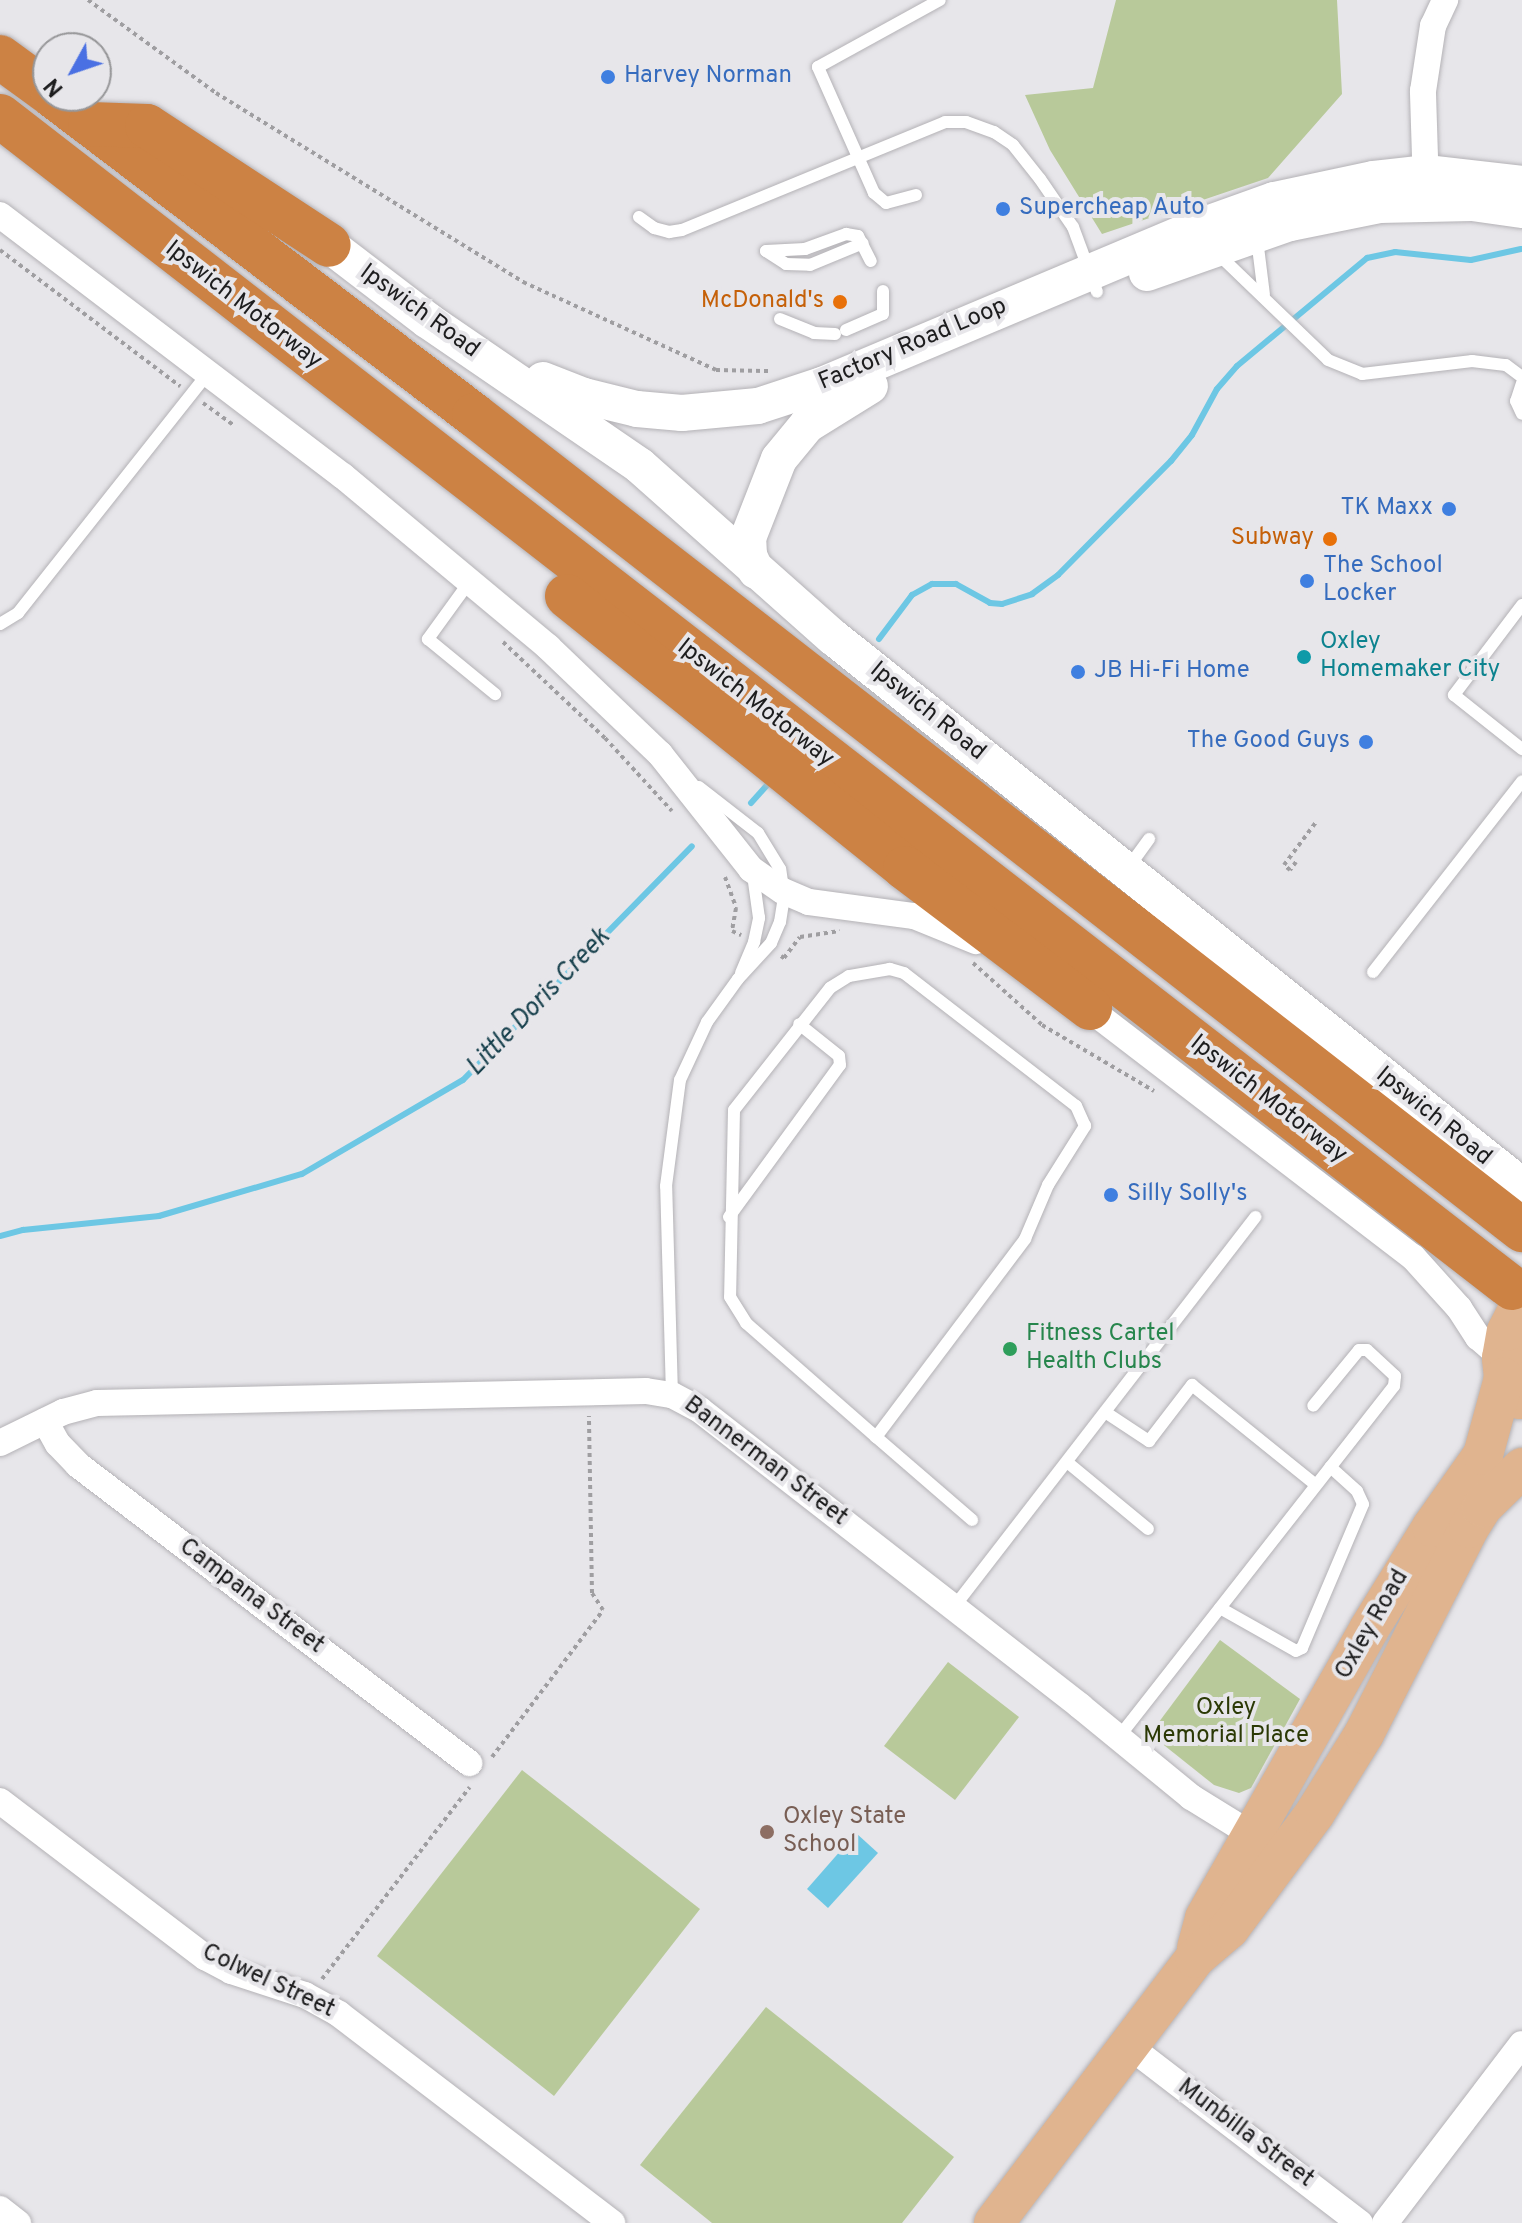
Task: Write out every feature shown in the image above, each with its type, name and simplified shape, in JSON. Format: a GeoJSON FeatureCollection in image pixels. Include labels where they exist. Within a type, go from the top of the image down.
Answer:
{"type":"FeatureCollection","features":[{"type":"Feature","properties":{"kind":"highway"},"geometry":{"type":"LineString","coordinates":[[0,57],[32,80]]}},
{"type":"Feature","properties":{"kind":"highway"},"geometry":{"type":"LineString","coordinates":[[74,112],[474,415],[1522,1230]]}},
{"type":"Feature","properties":{"kind":"highway","name":"Ipswich Motorway"},"geometry":{"type":"LineString","coordinates":[[0,116],[1516,1301]]}},
{"type":"Feature","properties":{"kind":"highway"},"geometry":{"type":"LineString","coordinates":[[90,124],[147,126],[329,245]]}},
{"type":"Feature","properties":{"kind":"highway"},"geometry":{"type":"LineString","coordinates":[[81,179],[113,227],[843,820],[1090,1008]]}},
{"type":"Feature","properties":{"kind":"main road","name":"Factory Road Loop"},"geometry":{"type":"LineString","coordinates":[[329,245],[484,346],[545,381],[602,402],[682,413],[741,409],[797,394],[1252,222],[1324,188],[1522,184]]}},
{"type":"Feature","properties":{"kind":"main road","name":"Factory Road Loop"},"geometry":{"type":"LineString","coordinates":[[1426,187],[1522,210]]}},
{"type":"Feature","properties":{"kind":"main road","name":"Ipswich Road"},"geometry":{"type":"LineString","coordinates":[[329,245],[437,328],[640,466],[706,522],[756,571],[1522,1186]]}},
{"type":"Feature","properties":{"kind":"main road","name":"Factory Road Loop"},"geometry":{"type":"LineString","coordinates":[[756,571],[748,546],[752,525],[779,459],[807,425],[854,393],[1094,281]]}},
{"type":"Feature","properties":{"kind":"main road","name":"Oxley Road"},"geometry":{"type":"LineString","coordinates":[[994,2223],[1195,1958],[1229,1929],[1369,1629],[1432,1527],[1483,1455],[1509,1379],[1516,1301]]}},
{"type":"Feature","properties":{"kind":"main road","name":"Oxley Road"},"geometry":{"type":"LineString","coordinates":[[1269,1845],[1364,1734],[1469,1528],[1482,1507],[1522,1468]]}},
{"type":"Feature","properties":{"kind":"street"},"geometry":{"type":"LineString","coordinates":[[1426,187],[1423,91],[1433,26],[1445,0]]}},
{"type":"Feature","properties":{"kind":"street"},"geometry":{"type":"LineString","coordinates":[[0,215],[210,371],[470,581],[602,696],[660,754],[751,869],[783,891],[825,906],[914,916],[937,922],[1090,1008],[1413,1257],[1452,1299],[1509,1379]]}},
{"type":"Feature","properties":{"kind":"street","name":"Bannerman Street"},"geometry":{"type":"LineString","coordinates":[[0,1443],[79,1406],[128,1401],[646,1391],[672,1395],[700,1410],[954,1607],[1191,1797],[1269,1845]]}},
{"type":"Feature","properties":{"kind":"street","name":"Campana Street"},"geometry":{"type":"LineString","coordinates":[[45,1421],[58,1444],[78,1465],[477,1770]]}},
{"type":"Feature","properties":{"kind":"street","name":"Colwel Street"},"geometry":{"type":"LineString","coordinates":[[0,1801],[205,1957],[231,1971],[323,2003],[612,2223]]}},
{"type":"Feature","properties":{"kind":"street"},"geometry":{"type":"LineString","coordinates":[[1385,2223],[1522,2044]]}},
{"type":"Feature","properties":{"kind":"street","name":"Munbilla Street"},"geometry":{"type":"LineString","coordinates":[[1129,2046],[1360,2223]]}},
{"type":"Feature","properties":{"kind":"street"},"geometry":{"type":"LineString","coordinates":[[0,2209],[18,2223]]}},
{"type":"Feature","properties":{"kind":"lane"},"geometry":{"type":"LineString","coordinates":[[916,195],[886,203],[874,193],[818,67],[940,0]]}},
{"type":"Feature","properties":{"kind":"lane"},"geometry":{"type":"LineString","coordinates":[[639,217],[654,228],[669,232],[682,230],[945,122],[966,122],[994,132],[1013,145],[1073,227],[1094,281]]}},
{"type":"Feature","properties":{"kind":"lane"},"geometry":{"type":"LineString","coordinates":[[1252,222],[1264,295]]}},
{"type":"Feature","properties":{"kind":"lane"},"geometry":{"type":"LineString","coordinates":[[1209,237],[1328,360],[1362,374],[1472,361],[1506,365],[1522,380],[1516,401],[1522,414]]}},
{"type":"Feature","properties":{"kind":"lane"},"geometry":{"type":"LineString","coordinates":[[766,251],[786,264],[810,265],[863,243],[871,261]]}},
{"type":"Feature","properties":{"kind":"lane"},"geometry":{"type":"LineString","coordinates":[[780,319],[814,333],[840,332],[883,314],[883,291]]}},
{"type":"Feature","properties":{"kind":"lane"},"geometry":{"type":"LineString","coordinates":[[0,624],[18,613],[210,371]]}},
{"type":"Feature","properties":{"kind":"lane"},"geometry":{"type":"LineString","coordinates":[[470,581],[428,639],[495,694]]}},
{"type":"Feature","properties":{"kind":"lane"},"geometry":{"type":"LineString","coordinates":[[1522,605],[1454,695],[1522,749]]}},
{"type":"Feature","properties":{"kind":"lane"},"geometry":{"type":"LineString","coordinates":[[660,754],[758,833],[780,869],[783,891],[780,922],[771,943],[738,979]]}},
{"type":"Feature","properties":{"kind":"lane"},"geometry":{"type":"LineString","coordinates":[[1373,972],[1522,781]]}},
{"type":"Feature","properties":{"kind":"lane"},"geometry":{"type":"LineString","coordinates":[[1126,871],[1149,839]]}},
{"type":"Feature","properties":{"kind":"lane"},"geometry":{"type":"LineString","coordinates":[[672,1395],[666,1186],[669,1141],[690,1054],[738,979],[754,942],[759,918],[751,869]]}},
{"type":"Feature","properties":{"kind":"lane"},"geometry":{"type":"LineString","coordinates":[[876,1437],[1025,1239],[1048,1185],[1085,1126],[1083,1114],[1076,1106],[904,973],[890,969],[849,976],[824,993],[734,1110],[728,1284],[736,1310],[746,1323],[876,1437],[972,1520]]}},
{"type":"Feature","properties":{"kind":"lane"},"geometry":{"type":"LineString","coordinates":[[729,1217],[840,1065],[839,1056],[799,1024]]}},
{"type":"Feature","properties":{"kind":"lane"},"geometry":{"type":"LineString","coordinates":[[954,1607],[1255,1217]]}},
{"type":"Feature","properties":{"kind":"lane"},"geometry":{"type":"LineString","coordinates":[[1118,1738],[1394,1386],[1395,1376],[1367,1350],[1359,1350],[1313,1406]]}},
{"type":"Feature","properties":{"kind":"lane"},"geometry":{"type":"LineString","coordinates":[[1105,1412],[1149,1441],[1192,1385],[1316,1485]]}},
{"type":"Feature","properties":{"kind":"lane"},"geometry":{"type":"LineString","coordinates":[[1067,1462],[1148,1529]]}},
{"type":"Feature","properties":{"kind":"lane"},"geometry":{"type":"LineString","coordinates":[[1220,1608],[1296,1651],[1302,1648],[1363,1504],[1357,1491],[1330,1467]]}},
{"type":"Feature","properties":{"kind":"path"},"geometry":{"type":"LineString","coordinates":[[88,0],[216,93],[523,282],[716,370],[775,371]]}},
{"type":"Feature","properties":{"kind":"path"},"geometry":{"type":"LineString","coordinates":[[1296,862],[1290,870],[1284,865],[1316,822]]}},
{"type":"Feature","properties":{"kind":"path"},"geometry":{"type":"LineString","coordinates":[[323,2003],[333,1989],[320,1981],[477,1770],[603,1610],[592,1593],[589,1392]]}},
{"type":"Feature","properties":{"kind":"green space"},"geometry":{"type":"Polygon","coordinates":[[[1116,0],[1337,0],[1342,94],[1268,178],[1102,234],[1050,150],[1025,95],[1093,88],[1116,0]]]}},
{"type":"Feature","properties":{"kind":"green space","name":"Oxley Memorial Place"},"geometry":{"type":"Polygon","coordinates":[[[1220,1640],[1300,1699],[1251,1788],[1239,1793],[1214,1785],[1150,1734],[1220,1640]]]}},
{"type":"Feature","properties":{"kind":"green space"},"geometry":{"type":"Polygon","coordinates":[[[948,1662],[1019,1717],[955,1800],[884,1746],[948,1662]]]}},
{"type":"Feature","properties":{"kind":"green space"},"geometry":{"type":"Polygon","coordinates":[[[522,1770],[700,1909],[554,2096],[377,1956],[522,1770]]]}},
{"type":"Feature","properties":{"kind":"green space"},"geometry":{"type":"Polygon","coordinates":[[[766,2007],[954,2157],[902,2223],[712,2223],[640,2165],[766,2007]]]}},
{"type":"Feature","properties":{"kind":"water"},"geometry":{"type":"Polygon","coordinates":[[[856,1833],[878,1853],[828,1908],[807,1889],[856,1833]]]}},
{"type":"Feature","properties":{"kind":"waterway","name":"Little Doris Creek"},"geometry":{"type":"LineString","coordinates":[[879,639],[912,595],[932,584],[956,584],[990,603],[1002,604],[1032,594],[1058,575],[1171,461],[1192,435],[1217,389],[1237,366],[1367,258],[1395,252],[1471,260],[1521,249]]}},
{"type":"Feature","properties":{"kind":"waterway","name":"Little Doris Creek"},"geometry":{"type":"LineString","coordinates":[[751,803],[772,780]]}},
{"type":"Feature","properties":{"kind":"waterway","name":"Little Doris Creek"},"geometry":{"type":"LineString","coordinates":[[0,1236],[23,1230],[159,1216],[302,1174],[463,1080],[692,846]]}},
{"type":"Feature","properties":{"kind":"place","name":"Harvey Norman"},"geometry":{"type":"Point","coordinates":[608,77]}},
{"type":"Feature","properties":{"kind":"place","name":"Supercheap Auto"},"geometry":{"type":"Point","coordinates":[1003,209]}},
{"type":"Feature","properties":{"kind":"place","name":"McDonald's"},"geometry":{"type":"Point","coordinates":[840,302]}},
{"type":"Feature","properties":{"kind":"place","name":"TK Maxx"},"geometry":{"type":"Point","coordinates":[1449,509]}},
{"type":"Feature","properties":{"kind":"place","name":"Subway"},"geometry":{"type":"Point","coordinates":[1330,539]}},
{"type":"Feature","properties":{"kind":"place","name":"The School Locker"},"geometry":{"type":"Point","coordinates":[1307,581]}},
{"type":"Feature","properties":{"kind":"place","name":"Oxley Homemaker City"},"geometry":{"type":"Point","coordinates":[1304,657]}},
{"type":"Feature","properties":{"kind":"place","name":"JB Hi-Fi Home"},"geometry":{"type":"Point","coordinates":[1078,672]}},
{"type":"Feature","properties":{"kind":"place","name":"The Good Guys"},"geometry":{"type":"Point","coordinates":[1366,742]}},
{"type":"Feature","properties":{"kind":"place","name":"Silly Solly's"},"geometry":{"type":"Point","coordinates":[1111,1195]}},
{"type":"Feature","properties":{"kind":"place","name":"Fitness Cartel Health Clubs"},"geometry":{"type":"Point","coordinates":[1010,1349]}},
{"type":"Feature","properties":{"kind":"place","name":"Oxley State School"},"geometry":{"type":"Point","coordinates":[767,1832]}}]}
